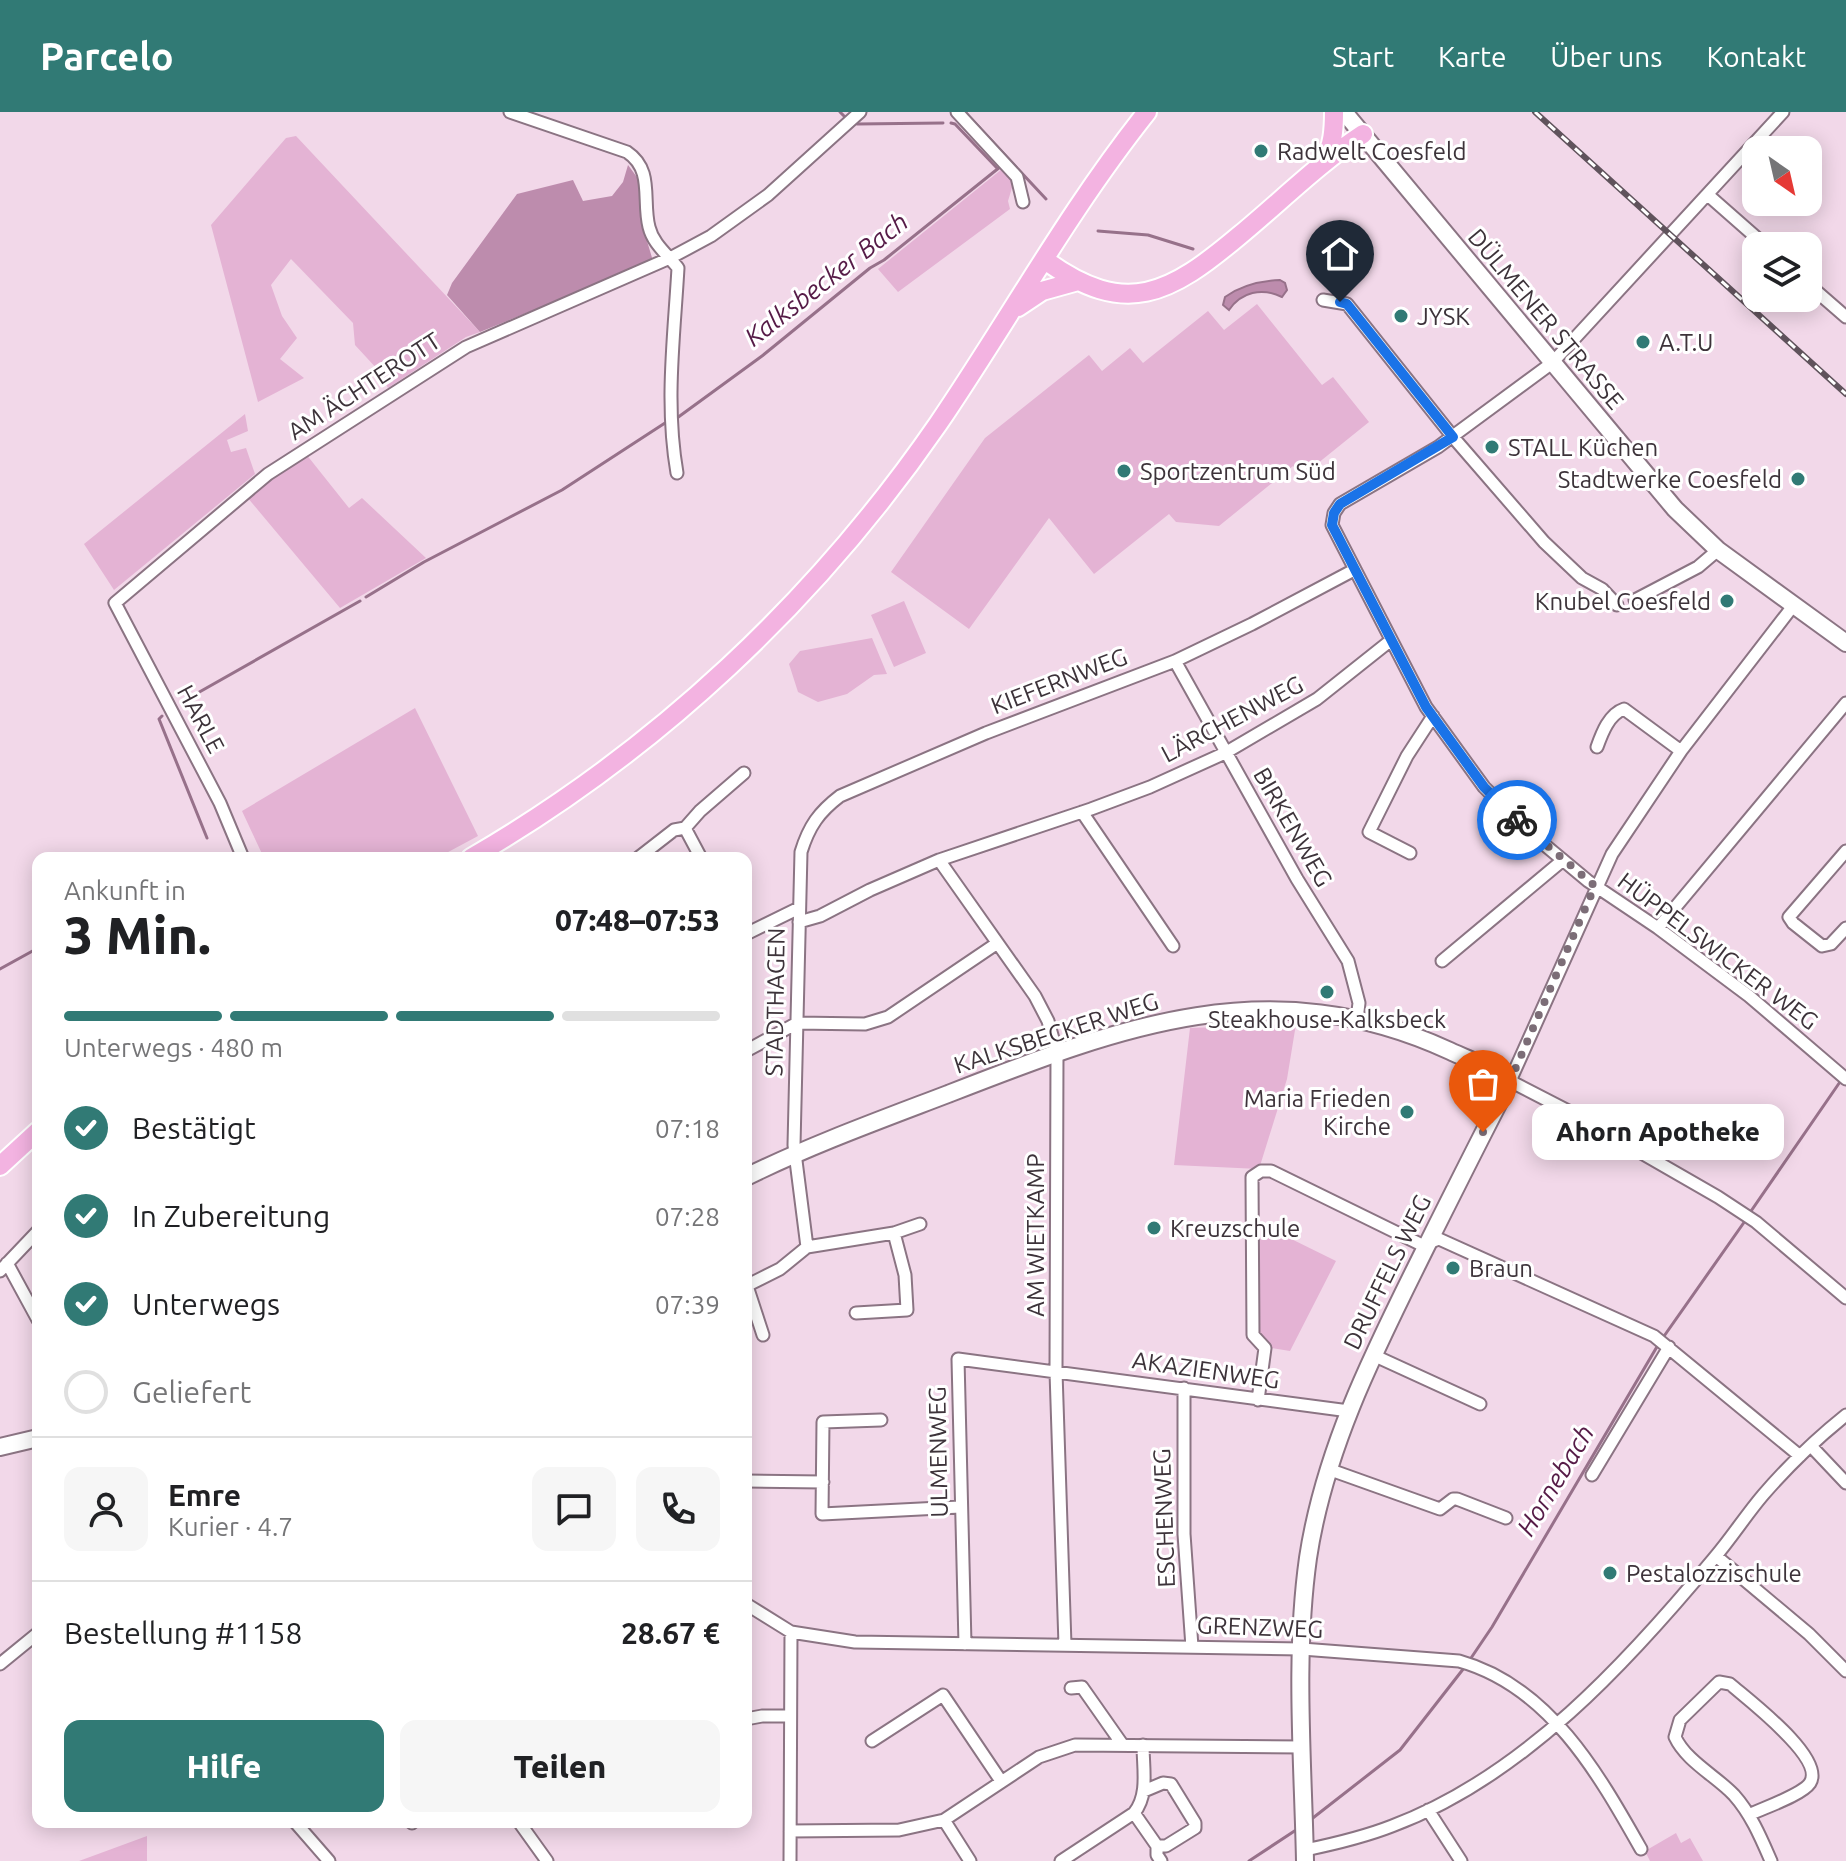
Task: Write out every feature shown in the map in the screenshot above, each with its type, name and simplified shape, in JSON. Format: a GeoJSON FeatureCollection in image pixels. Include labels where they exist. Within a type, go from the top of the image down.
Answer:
{"type":"FeatureCollection","features":[{"type":"Feature","properties":{"kind":"main road"},"geometry":{"type":"LineString","coordinates":[[480,852],[577,791],[641,743],[704,690],[780,618],[833,560],[938,423],[1147,112]]}},
{"type":"Feature","properties":{"kind":"main road"},"geometry":{"type":"LineString","coordinates":[[1321,167],[1329,152],[1334,131],[1334,112]]}},
{"type":"Feature","properties":{"kind":"main road"},"geometry":{"type":"LineString","coordinates":[[1045,260],[1078,281],[1102,290],[1124,294],[1174,284],[1212,259],[1363,134]]}},
{"type":"Feature","properties":{"kind":"main road"},"geometry":{"type":"LineString","coordinates":[[1010,314],[1042,291],[1078,281]]}},
{"type":"Feature","properties":{"kind":"main road"},"geometry":{"type":"LineString","coordinates":[[0,1166],[32,1137]]}},
{"type":"Feature","properties":{"kind":"street"},"geometry":{"type":"LineString","coordinates":[[510,112],[627,152],[637,158],[643,168],[649,229],[658,246],[678,268],[669,404],[677,473]]}},
{"type":"Feature","properties":{"kind":"street","name":"AM ÄCHTEROTT"},"geometry":{"type":"LineString","coordinates":[[115,603],[268,474],[466,347],[670,258],[711,236],[768,195],[860,112]]}},
{"type":"Feature","properties":{"kind":"street"},"geometry":{"type":"LineString","coordinates":[[957,112],[1017,177],[1023,202]]}},
{"type":"Feature","properties":{"kind":"street","name":"DÜLMENER STRASSE"},"geometry":{"type":"LineString","coordinates":[[1344,112],[1664,497],[1718,550],[1846,643]]}},
{"type":"Feature","properties":{"kind":"street","name":"HÜPPELSWICKER WEG"},"geometry":{"type":"LineString","coordinates":[[1783,112],[1552,363],[1453,437],[1340,504],[1332,519],[1338,538],[1390,641],[1433,716],[1484,787],[1595,886],[1658,928],[1749,996],[1841,1075]]}},
{"type":"Feature","properties":{"kind":"street"},"geometry":{"type":"LineString","coordinates":[[1708,195],[1750,232]]}},
{"type":"Feature","properties":{"kind":"street"},"geometry":{"type":"LineString","coordinates":[[1822,296],[1846,317]]}},
{"type":"Feature","properties":{"kind":"street"},"geometry":{"type":"LineString","coordinates":[[1323,300],[1347,304],[1453,437],[1544,542],[1582,578],[1602,589],[1617,605]]}},
{"type":"Feature","properties":{"kind":"street"},"geometry":{"type":"LineString","coordinates":[[1635,600],[1698,567],[1718,550]]}},
{"type":"Feature","properties":{"kind":"street","name":"KIEFERNWEG"},"geometry":{"type":"LineString","coordinates":[[801,852],[812,821],[840,796],[986,733],[1175,661],[1354,570]]}},
{"type":"Feature","properties":{"kind":"street","name":"HARLE"},"geometry":{"type":"LineString","coordinates":[[115,603],[220,803],[240,852]]}},
{"type":"Feature","properties":{"kind":"street","name":"DRUFFELS WEG"},"geometry":{"type":"LineString","coordinates":[[1305,1850],[1302,1649],[1308,1560],[1328,1469],[1349,1411],[1373,1355],[1510,1081],[1612,854],[1681,751],[1793,606]]}},
{"type":"Feature","properties":{"kind":"street","name":"LÄRCHENWEG"},"geometry":{"type":"LineString","coordinates":[[799,922],[820,916],[939,860],[1150,787],[1225,753],[1317,699],[1390,641]]}},
{"type":"Feature","properties":{"kind":"street","name":"BIRKENWEG"},"geometry":{"type":"LineString","coordinates":[[1175,661],[1297,879],[1348,961],[1359,1003],[1357,1019]]}},
{"type":"Feature","properties":{"kind":"street"},"geometry":{"type":"LineString","coordinates":[[1658,928],[1846,703]]}},
{"type":"Feature","properties":{"kind":"street"},"geometry":{"type":"LineString","coordinates":[[1597,747],[1603,730],[1616,712],[1624,709],[1681,751]]}},
{"type":"Feature","properties":{"kind":"street"},"geometry":{"type":"LineString","coordinates":[[1410,853],[1369,832],[1407,756],[1433,716]]}},
{"type":"Feature","properties":{"kind":"street"},"geometry":{"type":"LineString","coordinates":[[646,852],[674,830],[685,828],[744,773]]}},
{"type":"Feature","properties":{"kind":"street"},"geometry":{"type":"LineString","coordinates":[[1082,812],[1173,946]]}},
{"type":"Feature","properties":{"kind":"street"},"geometry":{"type":"LineString","coordinates":[[685,828],[698,852]]}},
{"type":"Feature","properties":{"kind":"street"},"geometry":{"type":"LineString","coordinates":[[1846,851],[1789,917],[1822,946],[1831,944],[1846,928]]}},
{"type":"Feature","properties":{"kind":"street","name":"STADTHAGEN"},"geometry":{"type":"LineString","coordinates":[[801,852],[795,1153],[807,1247]]}},
{"type":"Feature","properties":{"kind":"street","name":"AM WIETKAMP"},"geometry":{"type":"LineString","coordinates":[[939,860],[1035,996],[1048,1021],[1057,1053],[1056,1372],[1065,1645]]}},
{"type":"Feature","properties":{"kind":"street"},"geometry":{"type":"LineString","coordinates":[[1442,961],[1563,860]]}},
{"type":"Feature","properties":{"kind":"street"},"geometry":{"type":"LineString","coordinates":[[752,931],[799,908]]}},
{"type":"Feature","properties":{"kind":"street"},"geometry":{"type":"LineString","coordinates":[[752,1048],[797,1023],[865,1024],[888,1017],[996,944]]}},
{"type":"Feature","properties":{"kind":"street","name":"KALKSBECKER WEG"},"geometry":{"type":"LineString","coordinates":[[752,1174],[795,1153],[1057,1053],[1145,1025],[1214,1014],[1300,1010],[1357,1019],[1418,1038],[1510,1081],[1626,1143],[1742,1212],[1846,1298]]}},
{"type":"Feature","properties":{"kind":"street"},"geometry":{"type":"LineString","coordinates":[[1258,1400],[1265,1348],[1253,1335],[1252,1177],[1261,1171],[1271,1171],[1422,1245],[1439,1239],[1654,1336],[1800,1456]]}},
{"type":"Feature","properties":{"kind":"street"},"geometry":{"type":"LineString","coordinates":[[752,1283],[780,1269],[807,1247],[894,1233],[920,1224]]}},
{"type":"Feature","properties":{"kind":"street"},"geometry":{"type":"LineString","coordinates":[[856,1313],[907,1310],[905,1275],[894,1233]]}},
{"type":"Feature","properties":{"kind":"street"},"geometry":{"type":"LineString","coordinates":[[32,1237],[3,1267],[32,1311]]}},
{"type":"Feature","properties":{"kind":"street"},"geometry":{"type":"LineString","coordinates":[[752,1303],[763,1335]]}},
{"type":"Feature","properties":{"kind":"street"},"geometry":{"type":"LineString","coordinates":[[1592,1475],[1669,1347]]}},
{"type":"Feature","properties":{"kind":"street"},"geometry":{"type":"LineString","coordinates":[[1373,1355],[1480,1404]]}},
{"type":"Feature","properties":{"kind":"street","name":"ULMENWEG"},"geometry":{"type":"LineString","coordinates":[[965,1644],[958,1359],[1056,1372]]}},
{"type":"Feature","properties":{"kind":"street","name":"AKAZIENWEG"},"geometry":{"type":"LineString","coordinates":[[1056,1372],[1349,1411]]}},
{"type":"Feature","properties":{"kind":"street","name":"ESCHENWEG"},"geometry":{"type":"LineString","coordinates":[[1184,1388],[1184,1534],[1192,1647]]}},
{"type":"Feature","properties":{"kind":"street"},"geometry":{"type":"LineString","coordinates":[[1305,1850],[1350,1840],[1428,1810],[1485,1778],[1559,1724],[1664,1617],[1800,1456],[1846,1415]]}},
{"type":"Feature","properties":{"kind":"street"},"geometry":{"type":"LineString","coordinates":[[881,1420],[823,1422],[822,1514],[960,1507]]}},
{"type":"Feature","properties":{"kind":"street"},"geometry":{"type":"LineString","coordinates":[[0,1447],[32,1439]]}},
{"type":"Feature","properties":{"kind":"street"},"geometry":{"type":"LineString","coordinates":[[1811,1446],[1846,1483]]}},
{"type":"Feature","properties":{"kind":"street"},"geometry":{"type":"LineString","coordinates":[[1328,1469],[1440,1509],[1457,1499],[1506,1518]]}},
{"type":"Feature","properties":{"kind":"street"},"geometry":{"type":"LineString","coordinates":[[752,1481],[823,1482]]}},
{"type":"Feature","properties":{"kind":"street"},"geometry":{"type":"LineString","coordinates":[[1716,1556],[1809,1634],[1846,1671]]}},
{"type":"Feature","properties":{"kind":"street"},"geometry":{"type":"LineString","coordinates":[[752,1608],[791,1632],[790,1861]]}},
{"type":"Feature","properties":{"kind":"street","name":"GRENZWEG"},"geometry":{"type":"LineString","coordinates":[[791,1632],[855,1642],[1302,1649],[1459,1661],[1478,1666],[1513,1684],[1559,1724],[1604,1787],[1641,1849]]}},
{"type":"Feature","properties":{"kind":"street"},"geometry":{"type":"LineString","coordinates":[[0,1664],[32,1638]]}},
{"type":"Feature","properties":{"kind":"street"},"geometry":{"type":"LineString","coordinates":[[1749,1815],[1804,1789],[1813,1774],[1806,1758],[1787,1735],[1730,1684],[1723,1682],[1714,1686],[1680,1720],[1675,1737],[1682,1749],[1733,1794],[1749,1815],[1771,1861]]}},
{"type":"Feature","properties":{"kind":"street"},"geometry":{"type":"LineString","coordinates":[[1071,1688],[1082,1687],[1122,1744]]}},
{"type":"Feature","properties":{"kind":"street"},"geometry":{"type":"LineString","coordinates":[[872,1741],[943,1695],[1001,1781]]}},
{"type":"Feature","properties":{"kind":"street"},"geometry":{"type":"LineString","coordinates":[[752,1718],[789,1716]]}},
{"type":"Feature","properties":{"kind":"street"},"geometry":{"type":"LineString","coordinates":[[790,1831],[899,1830],[944,1820],[1039,1757],[1075,1745],[1303,1747]]}},
{"type":"Feature","properties":{"kind":"street"},"geometry":{"type":"LineString","coordinates":[[1061,1861],[1076,1857],[1139,1806],[1144,1791],[1143,1745]]}},
{"type":"Feature","properties":{"kind":"street"},"geometry":{"type":"LineString","coordinates":[[1144,1791],[1168,1782],[1195,1823],[1195,1828],[1166,1846],[1157,1846]]}},
{"type":"Feature","properties":{"kind":"street"},"geometry":{"type":"LineString","coordinates":[[1428,1810],[1461,1861]]}},
{"type":"Feature","properties":{"kind":"street"},"geometry":{"type":"LineString","coordinates":[[1134,1813],[1157,1846],[1161,1861]]}},
{"type":"Feature","properties":{"kind":"street"},"geometry":{"type":"LineString","coordinates":[[944,1820],[970,1861]]}},
{"type":"Feature","properties":{"kind":"street"},"geometry":{"type":"LineString","coordinates":[[300,1828],[329,1861]]}},
{"type":"Feature","properties":{"kind":"street"},"geometry":{"type":"LineString","coordinates":[[523,1828],[544,1857],[529,1861]]}},
{"type":"Feature","properties":{"kind":"shaded area"},"geometry":{"type":"Polygon","coordinates":[[[296,136],[480,332],[466,337],[388,388],[378,370],[355,345],[353,323],[291,259],[271,285],[282,316],[297,338],[280,359],[304,378],[258,402],[211,225],[286,138],[296,136]]]}},
{"type":"Feature","properties":{"kind":"shaded area"},"geometry":{"type":"Polygon","coordinates":[[[628,165],[645,188],[647,241],[653,261],[480,332],[447,295],[452,283],[517,194],[573,180],[583,201],[612,196],[623,182],[628,165]]]}},
{"type":"Feature","properties":{"kind":"shaded area"},"geometry":{"type":"Polygon","coordinates":[[[1002,169],[1014,181],[1008,201],[1010,209],[898,292],[878,269],[1002,169]]]}},
{"type":"Feature","properties":{"kind":"shaded area"},"geometry":{"type":"Polygon","coordinates":[[[1280,280],[1287,290],[1282,297],[1267,292],[1252,293],[1229,310],[1223,305],[1225,297],[1238,289],[1280,280]]]}},
{"type":"Feature","properties":{"kind":"shaded area","name":"Sportzentrum Süd"},"geometry":{"type":"Polygon","coordinates":[[[1257,304],[1322,385],[1333,377],[1369,422],[1302,476],[1293,466],[1219,526],[1176,522],[1169,514],[1094,574],[1049,518],[969,629],[891,572],[985,438],[1089,355],[1102,371],[1130,348],[1143,363],[1208,311],[1224,330],[1257,304]]]}},
{"type":"Feature","properties":{"kind":"shaded area"},"geometry":{"type":"Polygon","coordinates":[[[245,414],[248,431],[227,440],[231,452],[246,448],[255,474],[114,590],[84,544],[245,414]]]}},
{"type":"Feature","properties":{"kind":"shaded area"},"geometry":{"type":"Polygon","coordinates":[[[306,454],[349,508],[362,498],[426,558],[340,608],[247,497],[306,454]]]}},
{"type":"Feature","properties":{"kind":"shaded area"},"geometry":{"type":"Polygon","coordinates":[[[904,601],[926,653],[894,667],[871,615],[904,601]]]}},
{"type":"Feature","properties":{"kind":"shaded area"},"geometry":{"type":"Polygon","coordinates":[[[872,638],[887,674],[874,675],[847,694],[818,702],[798,692],[789,664],[800,651],[872,638]]]}},
{"type":"Feature","properties":{"kind":"shaded area"},"geometry":{"type":"Polygon","coordinates":[[[415,708],[478,836],[448,852],[261,852],[242,811],[415,708]]]}},
{"type":"Feature","properties":{"kind":"shaded area"},"geometry":{"type":"Polygon","coordinates":[[[1296,1024],[1287,1079],[1259,1169],[1174,1165],[1190,1028],[1296,1024]]]}},
{"type":"Feature","properties":{"kind":"shaded area"},"geometry":{"type":"Polygon","coordinates":[[[1253,1220],[1336,1261],[1290,1351],[1266,1347],[1253,1335],[1253,1220]]]}},
{"type":"Feature","properties":{"kind":"shaded area"},"geometry":{"type":"Polygon","coordinates":[[[1676,1833],[1681,1843],[1690,1838],[1703,1861],[1650,1861],[1645,1851],[1676,1833]]]}},
{"type":"Feature","properties":{"kind":"shaded area"},"geometry":{"type":"Polygon","coordinates":[[[147,1836],[147,1861],[79,1861],[147,1836]]]}},
{"type":"Feature","properties":{"kind":"waterway"},"geometry":{"type":"LineString","coordinates":[[840,112],[845,117]]}},
{"type":"Feature","properties":{"kind":"waterway"},"geometry":{"type":"LineString","coordinates":[[965,112],[1017,168]]}},
{"type":"Feature","properties":{"kind":"waterway"},"geometry":{"type":"LineString","coordinates":[[857,124],[943,123]]}},
{"type":"Feature","properties":{"kind":"waterway"},"geometry":{"type":"LineString","coordinates":[[951,123],[996,167]]}},
{"type":"Feature","properties":{"kind":"waterway","name":"Kalksbecker Bach"},"geometry":{"type":"LineString","coordinates":[[677,418],[762,356],[1000,167]]}},
{"type":"Feature","properties":{"kind":"waterway"},"geometry":{"type":"LineString","coordinates":[[1018,169],[1046,199]]}},
{"type":"Feature","properties":{"kind":"waterway"},"geometry":{"type":"LineString","coordinates":[[1098,231],[1148,235],[1193,249]]}},
{"type":"Feature","properties":{"kind":"waterway","name":"Kalksbecker Bach"},"geometry":{"type":"LineString","coordinates":[[366,597],[424,562],[562,490],[665,423]]}},
{"type":"Feature","properties":{"kind":"waterway","name":"Kalksbecker Bach"},"geometry":{"type":"LineString","coordinates":[[187,699],[360,601]]}},
{"type":"Feature","properties":{"kind":"waterway","name":"Kalksbecker Bach"},"geometry":{"type":"LineString","coordinates":[[162,716],[159,719],[207,838]]}},
{"type":"Feature","properties":{"kind":"waterway","name":"Kalksbecker Bach"},"geometry":{"type":"LineString","coordinates":[[0,969],[32,951]]}},
{"type":"Feature","properties":{"kind":"waterway","name":"Hornebach"},"geometry":{"type":"LineString","coordinates":[[1749,1214],[1842,1079]]}},
{"type":"Feature","properties":{"kind":"waterway","name":"Hornebach"},"geometry":{"type":"LineString","coordinates":[[1662,1339],[1745,1221]]}},
{"type":"Feature","properties":{"kind":"waterway","name":"Hornebach"},"geometry":{"type":"LineString","coordinates":[[1469,1661],[1658,1345]]}},
{"type":"Feature","properties":{"kind":"waterway","name":"Hornebach"},"geometry":{"type":"LineString","coordinates":[[1309,1821],[1400,1750],[1464,1668]]}},
{"type":"Feature","properties":{"kind":"waterway","name":"Hornebach"},"geometry":{"type":"LineString","coordinates":[[1249,1861],[1296,1830]]}},
{"type":"Feature","properties":{"kind":"railway"},"geometry":{"type":"LineString","coordinates":[[1535,112],[1846,394]]}},
{"type":"Feature","properties":{"kind":"way so far"},"geometry":{"type":"LineString","coordinates":[[1483,1132],[1510,1081],[1595,886],[1517,820]]}},
{"type":"Feature","properties":{"kind":"place","name":"Radwelt Coesfeld"},"geometry":{"type":"Point","coordinates":[1261,151]}},
{"type":"Feature","properties":{"kind":"place","name":"JYSK"},"geometry":{"type":"Point","coordinates":[1401,316]}},
{"type":"Feature","properties":{"kind":"place","name":"A.T.U"},"geometry":{"type":"Point","coordinates":[1643,342]}},
{"type":"Feature","properties":{"kind":"place","name":"STALL Küchen"},"geometry":{"type":"Point","coordinates":[1492,447]}},
{"type":"Feature","properties":{"kind":"place","name":"Sportzentrum Süd"},"geometry":{"type":"Point","coordinates":[1124,471]}},
{"type":"Feature","properties":{"kind":"place","name":"Stadtwerke Coesfeld"},"geometry":{"type":"Point","coordinates":[1798,479]}},
{"type":"Feature","properties":{"kind":"place","name":"Knubel Coesfeld"},"geometry":{"type":"Point","coordinates":[1727,601]}},
{"type":"Feature","properties":{"kind":"place","name":"Steakhouse-Kalksbeck"},"geometry":{"type":"Point","coordinates":[1327,992]}},
{"type":"Feature","properties":{"kind":"place","name":"Maria Frieden Kirche"},"geometry":{"type":"Point","coordinates":[1407,1112]}},
{"type":"Feature","properties":{"kind":"place","name":"Ahorn Apotheke"},"geometry":{"type":"Point","coordinates":[1483,1132]}},
{"type":"Feature","properties":{"kind":"place","name":"Kreuzschule"},"geometry":{"type":"Point","coordinates":[1154,1228]}},
{"type":"Feature","properties":{"kind":"place","name":"Braun"},"geometry":{"type":"Point","coordinates":[1453,1268]}},
{"type":"Feature","properties":{"kind":"place","name":"Pestalozzischule"},"geometry":{"type":"Point","coordinates":[1610,1573]}},
{"type":"Feature","properties":{"kind":"route"},"geometry":{"type":"LineString","coordinates":[[1340,302],[1347,304],[1453,437],[1340,504],[1334,513],[1332,525],[1426,707],[1484,787],[1517,820]]}}]}
